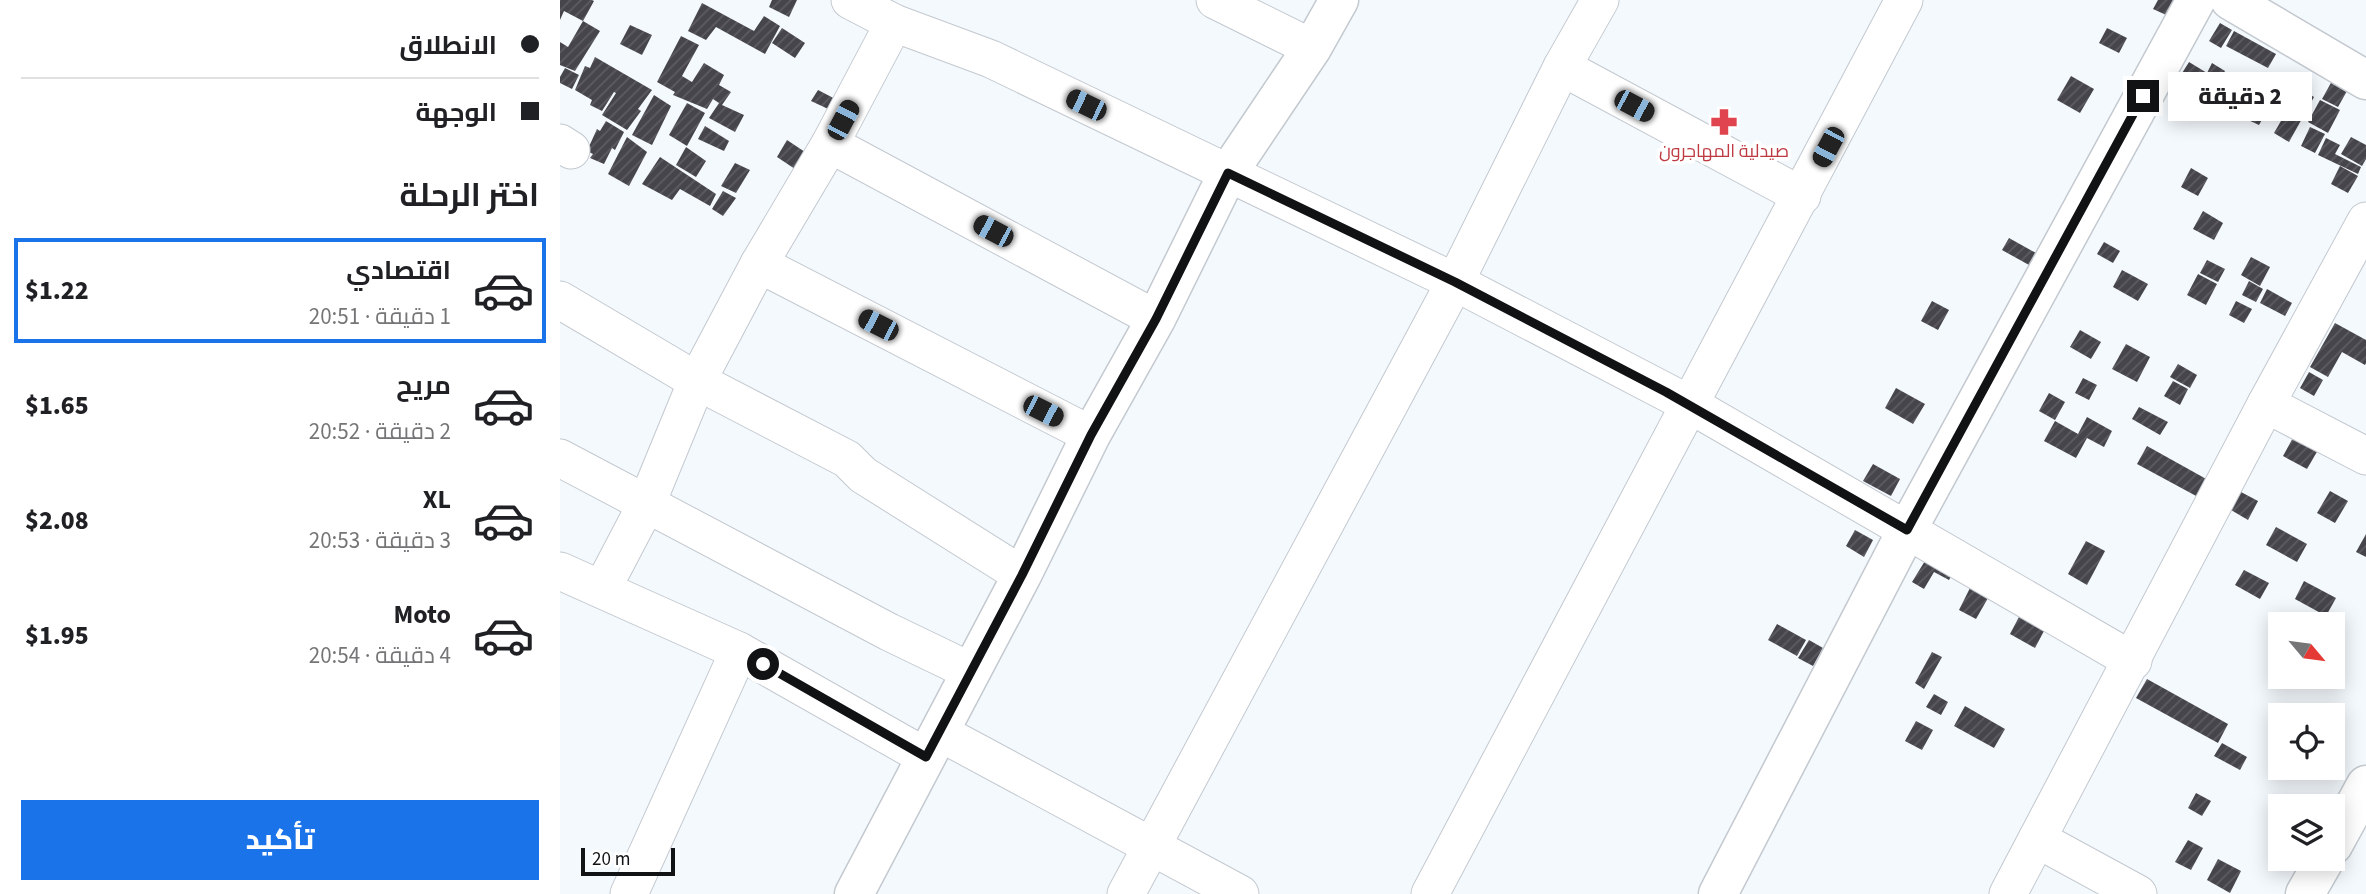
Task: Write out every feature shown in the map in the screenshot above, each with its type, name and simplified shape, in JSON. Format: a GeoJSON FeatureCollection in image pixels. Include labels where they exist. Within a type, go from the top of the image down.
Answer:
{"type":"FeatureCollection","features":[{"type":"Feature","properties":{"kind":"street"},"geometry":{"type":"LineString","coordinates":[[849,0],[894,23],[991,59],[1455,282],[1689,404],[2133,661]]}},
{"type":"Feature","properties":{"kind":"street"},"geometry":{"type":"LineString","coordinates":[[1214,0],[1312,48]]}},
{"type":"Feature","properties":{"kind":"street"},"geometry":{"type":"LineString","coordinates":[[854,894],[1022,575],[1091,435],[1156,319],[1228,173],[1312,48],[1339,0]]}},
{"type":"Feature","properties":{"kind":"street"},"geometry":{"type":"LineString","coordinates":[[1126,894],[1455,282],[1562,67],[1600,0]]}},
{"type":"Feature","properties":{"kind":"street"},"geometry":{"type":"LineString","coordinates":[[1430,894],[1904,0]]}},
{"type":"Feature","properties":{"kind":"street"},"geometry":{"type":"LineString","coordinates":[[1718,894],[1907,530],[2196,0]]}},
{"type":"Feature","properties":{"kind":"street"},"geometry":{"type":"LineString","coordinates":[[2230,0],[2366,80]]}},
{"type":"Feature","properties":{"kind":"street"},"geometry":{"type":"LineString","coordinates":[[602,589],[646,505],[697,381],[760,264],[830,144],[894,23]]}},
{"type":"Feature","properties":{"kind":"street"},"geometry":{"type":"LineString","coordinates":[[1562,67],[1802,196]]}},
{"type":"Feature","properties":{"kind":"street"},"geometry":{"type":"LineString","coordinates":[[830,144],[1156,319]]}},
{"type":"Feature","properties":{"kind":"street"},"geometry":{"type":"LineString","coordinates":[[2008,894],[2266,404],[2366,221]]}},
{"type":"Feature","properties":{"kind":"street"},"geometry":{"type":"LineString","coordinates":[[760,264],[1091,435]]}},
{"type":"Feature","properties":{"kind":"street"},"geometry":{"type":"LineString","coordinates":[[560,300],[697,381],[847,459],[863,475],[1022,575]]}},
{"type":"Feature","properties":{"kind":"street"},"geometry":{"type":"LineString","coordinates":[[2266,404],[2366,456]]}},
{"type":"Feature","properties":{"kind":"street"},"geometry":{"type":"LineString","coordinates":[[560,458],[889,632],[970,671]]}},
{"type":"Feature","properties":{"kind":"street"},"geometry":{"type":"LineString","coordinates":[[560,571],[739,651],[1150,846],[1240,894]]}},
{"type":"Feature","properties":{"kind":"street"},"geometry":{"type":"LineString","coordinates":[[629,894],[739,651]]}},
{"type":"Feature","properties":{"kind":"street"},"geometry":{"type":"LineString","coordinates":[[2345,823],[2366,785]]}},
{"type":"Feature","properties":{"kind":"street"},"geometry":{"type":"LineString","coordinates":[[2037,839],[2138,894]]}},
{"type":"Feature","properties":{"kind":"street"},"geometry":{"type":"LineString","coordinates":[[2305,894],[2318,871]]}},
{"type":"Feature","properties":{"kind":"building"},"geometry":{"type":"Polygon","coordinates":[[[560,0],[594,1],[583,21],[564,11],[560,20],[560,0]]]}},
{"type":"Feature","properties":{"kind":"building"},"geometry":{"type":"Polygon","coordinates":[[[772,0],[797,0],[789,17],[769,7],[772,0]]]}},
{"type":"Feature","properties":{"kind":"building"},"geometry":{"type":"Polygon","coordinates":[[[2158,0],[2184,0],[2175,19],[2153,9],[2158,0]]]}},
{"type":"Feature","properties":{"kind":"building"},"geometry":{"type":"Polygon","coordinates":[[[702,3],[754,31],[764,16],[780,26],[765,54],[716,27],[706,40],[688,31],[702,3]]]}},
{"type":"Feature","properties":{"kind":"building"},"geometry":{"type":"Polygon","coordinates":[[[583,21],[600,31],[575,71],[560,65],[560,42],[568,47],[583,21]]]}},
{"type":"Feature","properties":{"kind":"building"},"geometry":{"type":"Polygon","coordinates":[[[2220,23],[2232,30],[2221,48],[2209,41],[2220,23]]]}},
{"type":"Feature","properties":{"kind":"building"},"geometry":{"type":"Polygon","coordinates":[[[630,25],[652,35],[642,55],[620,44],[630,25]]]}},
{"type":"Feature","properties":{"kind":"building"},"geometry":{"type":"Polygon","coordinates":[[[782,28],[805,43],[795,58],[772,43],[782,28]]]}},
{"type":"Feature","properties":{"kind":"building"},"geometry":{"type":"Polygon","coordinates":[[[2107,28],[2127,38],[2119,53],[2099,43],[2107,28]]]}},
{"type":"Feature","properties":{"kind":"building"},"geometry":{"type":"Polygon","coordinates":[[[2234,31],[2276,54],[2268,68],[2226,46],[2234,31]]]}},
{"type":"Feature","properties":{"kind":"building"},"geometry":{"type":"Polygon","coordinates":[[[681,36],[699,45],[682,76],[692,82],[704,63],[724,75],[719,85],[731,92],[722,105],[744,115],[735,132],[709,118],[719,103],[713,99],[707,109],[673,95],[675,92],[657,82],[681,36]]]}},
{"type":"Feature","properties":{"kind":"building"},"geometry":{"type":"Polygon","coordinates":[[[595,57],[652,90],[627,130],[602,115],[616,93],[614,92],[602,111],[590,105],[592,100],[575,90],[585,66],[590,68],[595,57]]]}},
{"type":"Feature","properties":{"kind":"building"},"geometry":{"type":"Polygon","coordinates":[[[2189,62],[2207,73],[2212,63],[2225,71],[2210,97],[2179,78],[2189,62]]]}},
{"type":"Feature","properties":{"kind":"building"},"geometry":{"type":"Polygon","coordinates":[[[565,68],[579,75],[572,89],[560,83],[565,68]]]}},
{"type":"Feature","properties":{"kind":"building"},"geometry":{"type":"Polygon","coordinates":[[[2071,76],[2094,89],[2080,113],[2057,100],[2071,76]]]}},
{"type":"Feature","properties":{"kind":"building"},"geometry":{"type":"Polygon","coordinates":[[[2332,81],[2347,91],[2338,107],[2322,99],[2332,81]]]}},
{"type":"Feature","properties":{"kind":"building"},"geometry":{"type":"Polygon","coordinates":[[[2297,86],[2314,97],[2289,142],[2274,133],[2285,114],[2258,99],[2264,88],[2288,102],[2297,86]]]}},
{"type":"Feature","properties":{"kind":"building"},"geometry":{"type":"Polygon","coordinates":[[[818,90],[845,104],[839,114],[811,101],[818,90]]]}},
{"type":"Feature","properties":{"kind":"building"},"geometry":{"type":"Polygon","coordinates":[[[654,95],[671,106],[652,145],[632,135],[654,95]]]}},
{"type":"Feature","properties":{"kind":"building"},"geometry":{"type":"Polygon","coordinates":[[[2320,100],[2340,110],[2328,133],[2308,122],[2320,100]]]}},
{"type":"Feature","properties":{"kind":"building"},"geometry":{"type":"Polygon","coordinates":[[[2255,102],[2268,109],[2259,125],[2246,119],[2255,102]]]}},
{"type":"Feature","properties":{"kind":"building"},"geometry":{"type":"Polygon","coordinates":[[[687,103],[705,113],[687,146],[669,135],[687,103]]]}},
{"type":"Feature","properties":{"kind":"building"},"geometry":{"type":"Polygon","coordinates":[[[606,121],[624,132],[604,164],[590,158],[593,154],[587,151],[597,129],[600,131],[606,121]]]}},
{"type":"Feature","properties":{"kind":"building"},"geometry":{"type":"Polygon","coordinates":[[[705,126],[729,141],[724,151],[698,139],[705,126]]]}},
{"type":"Feature","properties":{"kind":"building"},"geometry":{"type":"Polygon","coordinates":[[[2310,127],[2325,134],[2315,153],[2301,146],[2310,127]]]}},
{"type":"Feature","properties":{"kind":"building"},"geometry":{"type":"Polygon","coordinates":[[[627,137],[647,152],[629,186],[608,174],[627,137]]]}},
{"type":"Feature","properties":{"kind":"building"},"geometry":{"type":"Polygon","coordinates":[[[2351,137],[2366,145],[2366,159],[2362,166],[2341,154],[2351,137]]]}},
{"type":"Feature","properties":{"kind":"building"},"geometry":{"type":"Polygon","coordinates":[[[2326,138],[2340,145],[2335,154],[2361,167],[2358,174],[2318,155],[2326,138]]]}},
{"type":"Feature","properties":{"kind":"building"},"geometry":{"type":"Polygon","coordinates":[[[787,140],[805,152],[795,169],[777,157],[787,140]]]}},
{"type":"Feature","properties":{"kind":"building"},"geometry":{"type":"Polygon","coordinates":[[[686,147],[706,161],[696,177],[676,165],[686,147]]]}},
{"type":"Feature","properties":{"kind":"building"},"geometry":{"type":"Polygon","coordinates":[[[660,157],[716,194],[710,206],[680,189],[672,200],[642,184],[660,157]]]}},
{"type":"Feature","properties":{"kind":"building"},"geometry":{"type":"Polygon","coordinates":[[[735,163],[750,170],[736,193],[721,186],[735,163]]]}},
{"type":"Feature","properties":{"kind":"building"},"geometry":{"type":"Polygon","coordinates":[[[2340,166],[2358,176],[2348,193],[2331,184],[2340,166]]]}},
{"type":"Feature","properties":{"kind":"building"},"geometry":{"type":"Polygon","coordinates":[[[2191,168],[2208,178],[2198,196],[2181,187],[2191,168]]]}},
{"type":"Feature","properties":{"kind":"building"},"geometry":{"type":"Polygon","coordinates":[[[723,191],[736,198],[723,216],[712,209],[723,191]]]}},
{"type":"Feature","properties":{"kind":"building"},"geometry":{"type":"Polygon","coordinates":[[[2203,211],[2223,223],[2214,240],[2193,229],[2203,211]]]}},
{"type":"Feature","properties":{"kind":"building"},"geometry":{"type":"Polygon","coordinates":[[[2009,238],[2036,253],[2029,265],[2002,250],[2009,238]]]}},
{"type":"Feature","properties":{"kind":"building"},"geometry":{"type":"Polygon","coordinates":[[[2104,242],[2120,251],[2113,263],[2097,254],[2104,242]]]}},
{"type":"Feature","properties":{"kind":"building"},"geometry":{"type":"Polygon","coordinates":[[[2251,257],[2270,267],[2260,286],[2241,275],[2251,257]]]}},
{"type":"Feature","properties":{"kind":"building"},"geometry":{"type":"Polygon","coordinates":[[[2207,260],[2225,269],[2218,282],[2200,273],[2207,260]]]}},
{"type":"Feature","properties":{"kind":"building"},"geometry":{"type":"Polygon","coordinates":[[[2122,270],[2148,284],[2138,301],[2113,287],[2122,270]]]}},
{"type":"Feature","properties":{"kind":"building"},"geometry":{"type":"Polygon","coordinates":[[[2198,274],[2217,284],[2206,305],[2187,295],[2198,274]]]}},
{"type":"Feature","properties":{"kind":"building"},"geometry":{"type":"Polygon","coordinates":[[[2249,281],[2263,289],[2256,302],[2242,295],[2249,281]]]}},
{"type":"Feature","properties":{"kind":"building"},"geometry":{"type":"Polygon","coordinates":[[[2267,289],[2292,303],[2285,316],[2260,303],[2267,289]]]}},
{"type":"Feature","properties":{"kind":"building"},"geometry":{"type":"Polygon","coordinates":[[[1932,301],[1949,310],[1938,330],[1921,321],[1932,301]]]}},
{"type":"Feature","properties":{"kind":"building"},"geometry":{"type":"Polygon","coordinates":[[[2236,301],[2252,309],[2244,323],[2229,315],[2236,301]]]}},
{"type":"Feature","properties":{"kind":"building"},"geometry":{"type":"Polygon","coordinates":[[[2335,323],[2366,340],[2366,363],[2365,365],[2342,352],[2328,377],[2310,367],[2335,323]]]}},
{"type":"Feature","properties":{"kind":"building"},"geometry":{"type":"Polygon","coordinates":[[[2080,330],[2101,342],[2091,359],[2070,347],[2080,330]]]}},
{"type":"Feature","properties":{"kind":"building"},"geometry":{"type":"Polygon","coordinates":[[[2126,344],[2150,357],[2137,382],[2112,369],[2126,344]]]}},
{"type":"Feature","properties":{"kind":"building"},"geometry":{"type":"Polygon","coordinates":[[[2178,364],[2197,375],[2190,388],[2170,377],[2178,364]]]}},
{"type":"Feature","properties":{"kind":"building"},"geometry":{"type":"Polygon","coordinates":[[[2309,372],[2323,380],[2314,396],[2300,388],[2309,372]]]}},
{"type":"Feature","properties":{"kind":"building"},"geometry":{"type":"Polygon","coordinates":[[[2083,378],[2097,385],[2089,400],[2075,393],[2083,378]]]}},
{"type":"Feature","properties":{"kind":"building"},"geometry":{"type":"Polygon","coordinates":[[[2173,381],[2188,389],[2180,405],[2164,396],[2173,381]]]}},
{"type":"Feature","properties":{"kind":"building"},"geometry":{"type":"Polygon","coordinates":[[[1896,388],[1925,404],[1913,424],[1885,408],[1896,388]]]}},
{"type":"Feature","properties":{"kind":"building"},"geometry":{"type":"Polygon","coordinates":[[[2049,393],[2065,402],[2055,420],[2039,411],[2049,393]]]}},
{"type":"Feature","properties":{"kind":"building"},"geometry":{"type":"Polygon","coordinates":[[[2139,407],[2168,422],[2160,435],[2132,419],[2139,407]]]}},
{"type":"Feature","properties":{"kind":"building"},"geometry":{"type":"Polygon","coordinates":[[[2087,417],[2112,431],[2104,447],[2087,438],[2076,458],[2044,441],[2055,421],[2078,434],[2087,417]]]}},
{"type":"Feature","properties":{"kind":"building"},"geometry":{"type":"Polygon","coordinates":[[[2294,436],[2318,450],[2307,469],[2283,456],[2294,436]]]}},
{"type":"Feature","properties":{"kind":"building"},"geometry":{"type":"Polygon","coordinates":[[[2147,446],[2208,480],[2198,497],[2137,464],[2147,446]]]}},
{"type":"Feature","properties":{"kind":"building"},"geometry":{"type":"Polygon","coordinates":[[[1873,464],[1900,479],[1891,496],[1863,481],[1873,464]]]}},
{"type":"Feature","properties":{"kind":"building"},"geometry":{"type":"Polygon","coordinates":[[[2330,491],[2348,501],[2335,523],[2317,513],[2330,491]]]}},
{"type":"Feature","properties":{"kind":"building"},"geometry":{"type":"Polygon","coordinates":[[[2241,492],[2258,501],[2248,520],[2231,510],[2241,492]]]}},
{"type":"Feature","properties":{"kind":"building"},"geometry":{"type":"Polygon","coordinates":[[[2276,527],[2307,544],[2297,562],[2266,545],[2276,527]]]}},
{"type":"Feature","properties":{"kind":"building"},"geometry":{"type":"Polygon","coordinates":[[[1855,530],[1873,540],[1864,557],[1846,546],[1855,530]]]}},
{"type":"Feature","properties":{"kind":"building"},"geometry":{"type":"Polygon","coordinates":[[[2366,534],[2366,557],[2356,552],[2366,534]]]}},
{"type":"Feature","properties":{"kind":"building"},"geometry":{"type":"Polygon","coordinates":[[[2086,541],[2105,551],[2087,585],[2068,574],[2086,541]]]}},
{"type":"Feature","properties":{"kind":"building"},"geometry":{"type":"Polygon","coordinates":[[[1928,556],[1954,571],[1949,580],[1934,572],[1924,589],[1912,582],[1928,556]]]}},
{"type":"Feature","properties":{"kind":"building"},"geometry":{"type":"Polygon","coordinates":[[[2244,570],[2269,583],[2260,599],[2235,585],[2244,570]]]}},
{"type":"Feature","properties":{"kind":"building"},"geometry":{"type":"Polygon","coordinates":[[[2304,581],[2336,598],[2328,612],[2319,612],[2295,599],[2304,581]]]}},
{"type":"Feature","properties":{"kind":"building"},"geometry":{"type":"Polygon","coordinates":[[[1970,588],[1988,598],[1976,619],[1959,610],[1970,588]]]}},
{"type":"Feature","properties":{"kind":"building"},"geometry":{"type":"Polygon","coordinates":[[[2020,615],[2045,629],[2035,648],[2010,634],[2020,615]]]}},
{"type":"Feature","properties":{"kind":"building"},"geometry":{"type":"Polygon","coordinates":[[[1777,624],[1806,640],[1797,656],[1768,640],[1777,624]]]}},
{"type":"Feature","properties":{"kind":"building"},"geometry":{"type":"Polygon","coordinates":[[[1809,640],[1823,648],[1813,666],[1798,658],[1809,640]]]}},
{"type":"Feature","properties":{"kind":"building"},"geometry":{"type":"Polygon","coordinates":[[[1932,652],[1942,657],[1924,689],[1915,683],[1932,652]]]}},
{"type":"Feature","properties":{"kind":"building"},"geometry":{"type":"Polygon","coordinates":[[[2147,679],[2228,724],[2218,743],[2136,698],[2147,679]]]}},
{"type":"Feature","properties":{"kind":"building"},"geometry":{"type":"Polygon","coordinates":[[[1934,694],[1948,702],[1941,715],[1926,707],[1934,694]]]}},
{"type":"Feature","properties":{"kind":"building"},"geometry":{"type":"Polygon","coordinates":[[[1965,706],[2005,729],[1994,748],[1954,726],[1965,706]]]}},
{"type":"Feature","properties":{"kind":"building"},"geometry":{"type":"Polygon","coordinates":[[[1916,721],[1933,730],[1922,750],[1905,741],[1916,721]]]}},
{"type":"Feature","properties":{"kind":"building"},"geometry":{"type":"Polygon","coordinates":[[[2222,743],[2247,757],[2240,770],[2214,756],[2222,743]]]}},
{"type":"Feature","properties":{"kind":"building"},"geometry":{"type":"Polygon","coordinates":[[[2196,793],[2211,801],[2202,816],[2188,808],[2196,793]]]}},
{"type":"Feature","properties":{"kind":"building"},"geometry":{"type":"Polygon","coordinates":[[[2188,840],[2203,848],[2191,870],[2175,862],[2188,840]]]}},
{"type":"Feature","properties":{"kind":"building"},"geometry":{"type":"Polygon","coordinates":[[[2218,859],[2241,871],[2230,893],[2207,880],[2218,859]]]}},
{"type":"Feature","properties":{"kind":"place","name":"صيدلية المهاجرون"},"geometry":{"type":"Point","coordinates":[1724,122]}},
{"type":"Feature","properties":{"kind":"route"},"geometry":{"type":"LineString","coordinates":[[763,664],[926,757],[1022,575],[1091,435],[1156,319],[1228,173],[1455,282],[1666,392],[1907,530],[2143,96]]}}]}
